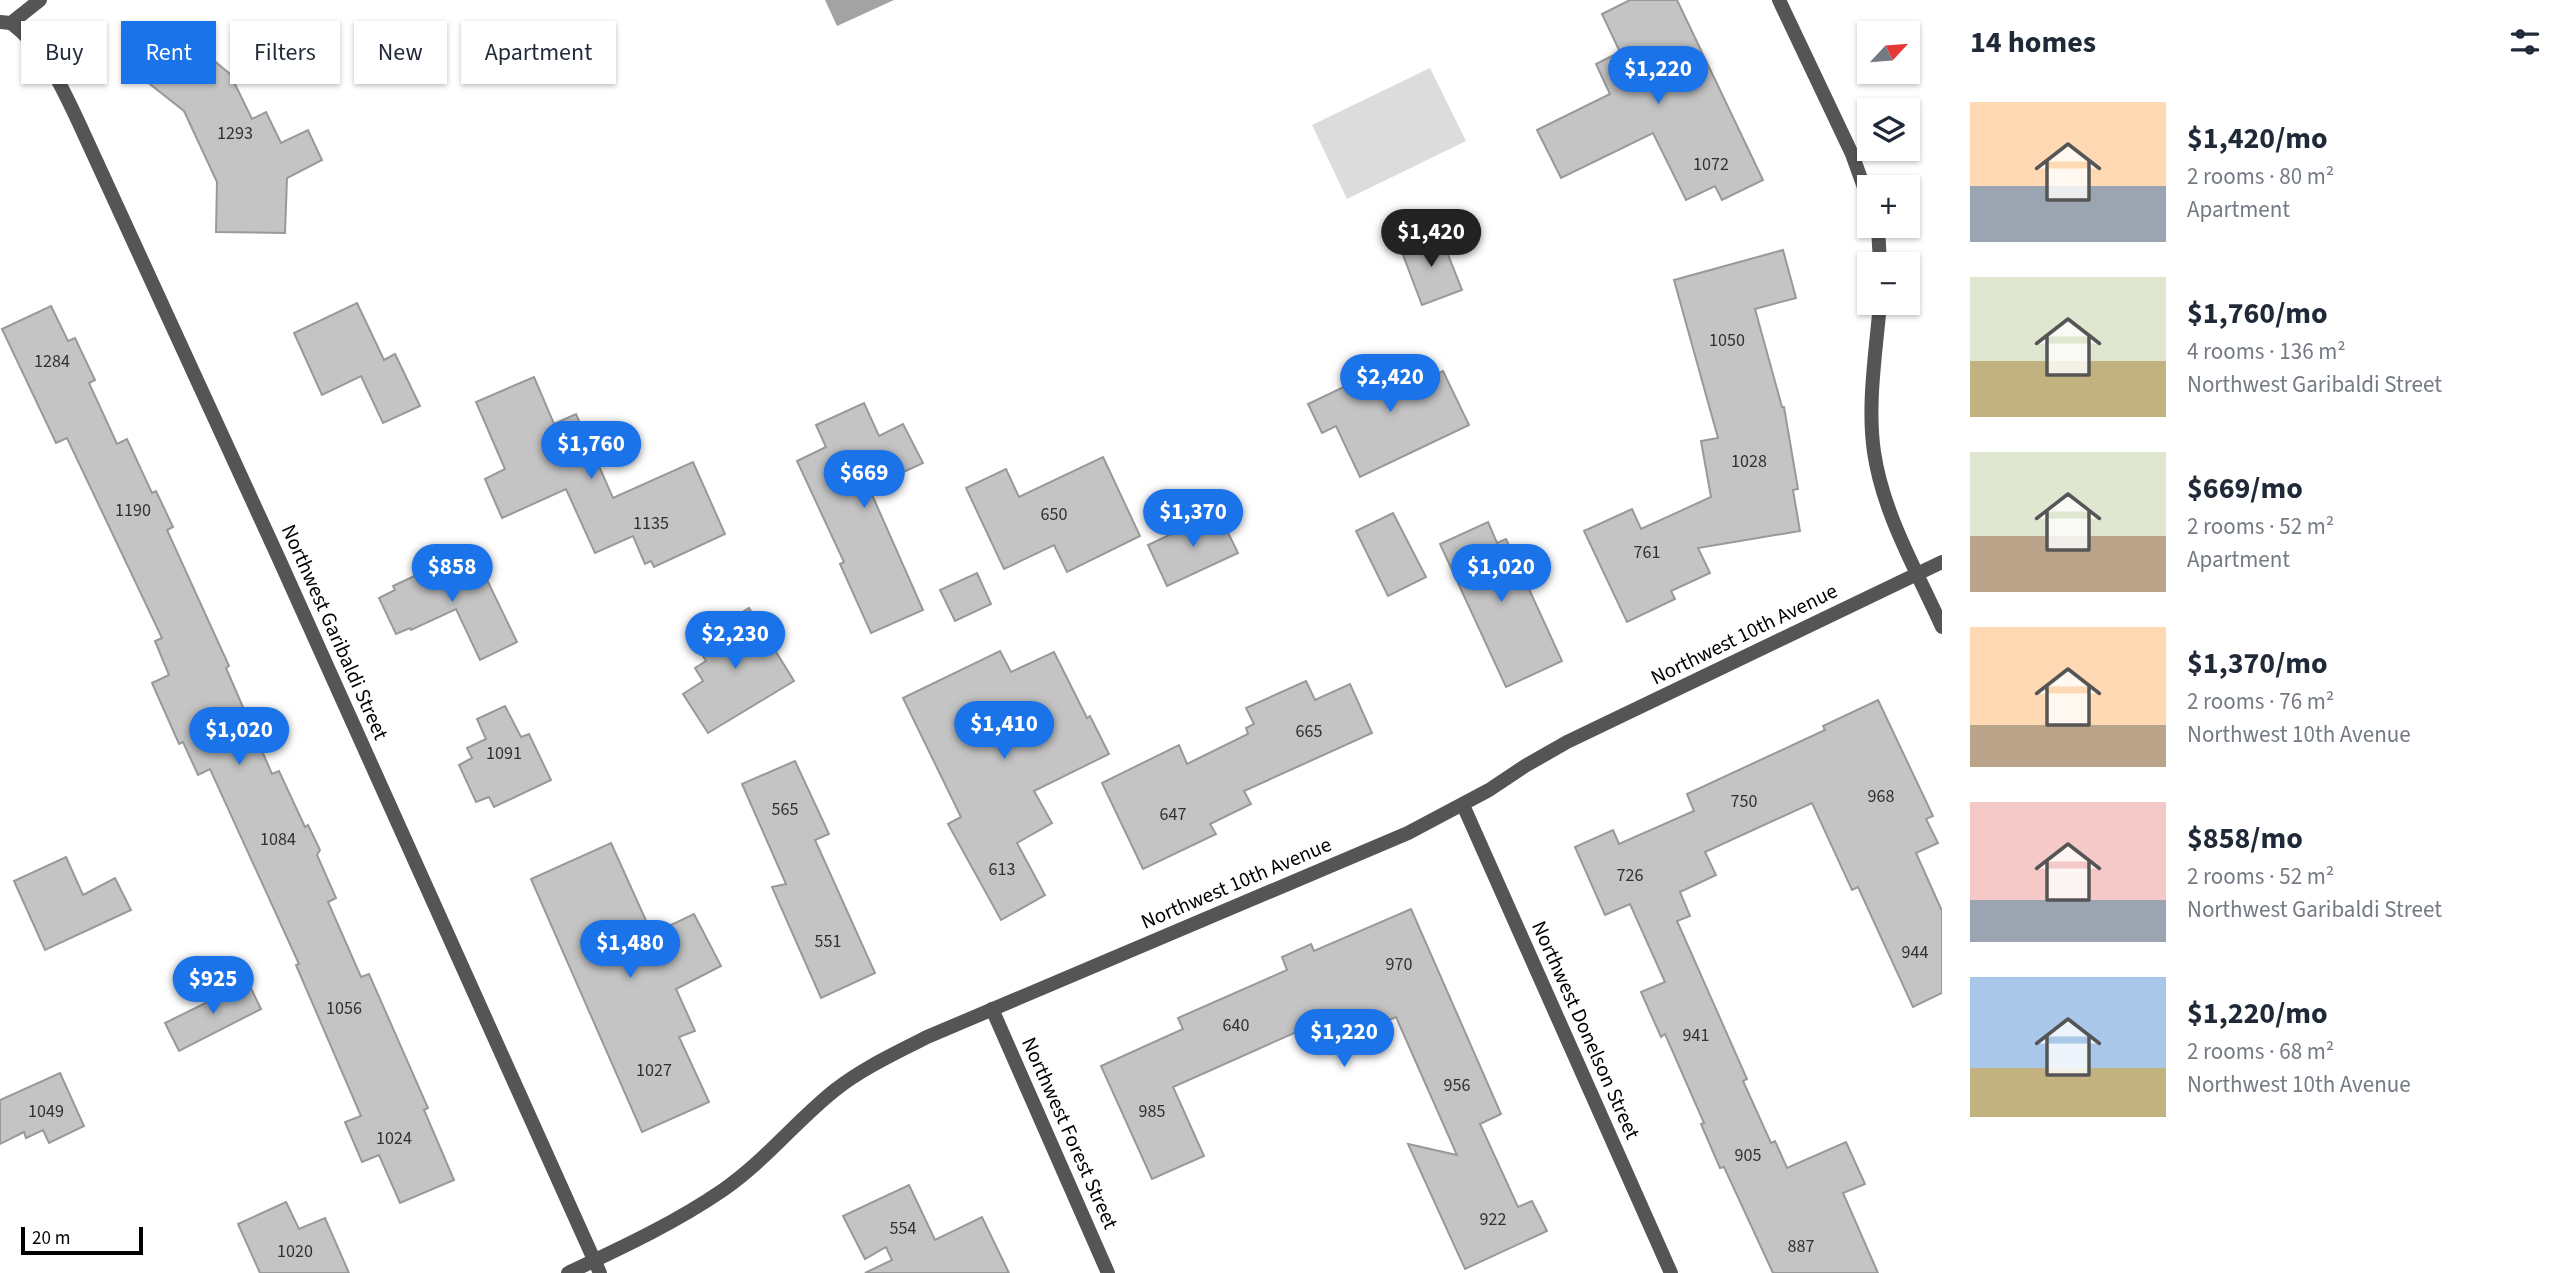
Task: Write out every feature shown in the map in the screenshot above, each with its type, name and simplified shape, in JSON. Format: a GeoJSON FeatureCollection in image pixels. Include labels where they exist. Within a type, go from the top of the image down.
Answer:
{"type":"FeatureCollection","features":[{"type":"Feature","properties":{"kind":"street"},"geometry":{"type":"LineString","coordinates":[[6,22],[40,0]]}},
{"type":"Feature","properties":{"kind":"street"},"geometry":{"type":"LineString","coordinates":[[1779,0],[1852,153],[1860,175]]}},
{"type":"Feature","properties":{"kind":"street","name":"Northwest Garibaldi Street"},"geometry":{"type":"LineString","coordinates":[[6,22],[30,37],[44,56],[78,121],[296,596],[597,1267]]}},
{"type":"Feature","properties":{"kind":"street"},"geometry":{"type":"LineString","coordinates":[[1879,315],[1871,423],[1874,454],[1883,490],[1942,627]]}},
{"type":"Feature","properties":{"kind":"street","name":"Northwest 10th Avenue"},"geometry":{"type":"LineString","coordinates":[[568,1273],[597,1267],[724,1189],[753,1166],[835,1090],[877,1063],[992,1009],[1408,832],[1463,805],[1567,742],[1942,562]]}},
{"type":"Feature","properties":{"kind":"street","name":"Northwest Donelson Street"},"geometry":{"type":"LineString","coordinates":[[1463,805],[1671,1273]]}},
{"type":"Feature","properties":{"kind":"street","name":"Northwest Forest Street"},"geometry":{"type":"LineString","coordinates":[[992,1009],[1108,1273]]}},
{"type":"Feature","properties":{"kind":"shaded area"},"geometry":{"type":"Polygon","coordinates":[[[825,0],[894,0],[837,26],[825,0]]]}},
{"type":"Feature","properties":{"kind":"shaded area"},"geometry":{"type":"Polygon","coordinates":[[[1430,68],[1466,141],[1347,199],[1312,125],[1430,68]]]}},
{"type":"Feature","properties":{"kind":"building"},"geometry":{"type":"Polygon","coordinates":[[[1630,0],[1677,0],[1763,180],[1722,200],[1715,186],[1686,200],[1653,133],[1561,178],[1537,130],[1610,94],[1596,64],[1620,52],[1602,14],[1630,0]]]}},
{"type":"Feature","properties":{"kind":"building"},"geometry":{"type":"Polygon","coordinates":[[[216,62],[230,74],[230,84],[235,84],[252,119],[266,112],[281,143],[308,130],[322,160],[287,178],[285,233],[216,232],[217,182],[184,111],[150,84],[216,84],[216,62]]]}},
{"type":"Feature","properties":{"kind":"building"},"geometry":{"type":"Polygon","coordinates":[[[1439,232],[1462,290],[1422,305],[1400,247],[1439,232]]]}},
{"type":"Feature","properties":{"kind":"building"},"geometry":{"type":"Polygon","coordinates":[[[1783,250],[1796,298],[1755,309],[1784,407],[1798,489],[1793,490],[1800,531],[1698,548],[1710,573],[1671,591],[1675,599],[1627,622],[1584,531],[1632,509],[1641,529],[1711,497],[1701,441],[1718,438],[1674,280],[1783,250]]]}},
{"type":"Feature","properties":{"kind":"building"},"geometry":{"type":"Polygon","coordinates":[[[357,303],[384,360],[395,354],[420,406],[383,423],[361,376],[322,395],[294,333],[357,303]]]}},
{"type":"Feature","properties":{"kind":"building"},"geometry":{"type":"Polygon","coordinates":[[[51,306],[68,341],[75,338],[95,380],[89,383],[117,444],[127,439],[152,493],[156,491],[173,527],[167,530],[229,666],[226,668],[272,774],[279,771],[305,827],[308,825],[320,850],[317,855],[336,898],[328,902],[361,977],[369,974],[428,1108],[424,1110],[454,1180],[400,1203],[379,1155],[362,1162],[345,1122],[361,1116],[296,965],[299,964],[210,769],[198,775],[183,742],[179,744],[152,683],[169,675],[155,641],[162,638],[67,438],[56,443],[2,329],[51,306]]]}},
{"type":"Feature","properties":{"kind":"building"},"geometry":{"type":"Polygon","coordinates":[[[1411,355],[1423,380],[1443,371],[1469,425],[1360,477],[1336,426],[1322,433],[1308,404],[1411,355]]]}},
{"type":"Feature","properties":{"kind":"building"},"geometry":{"type":"Polygon","coordinates":[[[534,377],[554,424],[576,414],[613,498],[693,462],[725,534],[654,567],[651,561],[645,564],[633,536],[595,553],[566,489],[502,518],[485,479],[505,469],[476,402],[534,377]]]}},
{"type":"Feature","properties":{"kind":"building"},"geometry":{"type":"Polygon","coordinates":[[[864,403],[879,436],[903,424],[923,463],[869,488],[923,610],[871,633],[840,564],[844,562],[797,461],[826,447],[816,425],[864,403]]]}},
{"type":"Feature","properties":{"kind":"building"},"geometry":{"type":"Polygon","coordinates":[[[1103,457],[1140,536],[1067,572],[1054,545],[1004,569],[966,488],[1006,469],[1019,497],[1103,457]]]}},
{"type":"Feature","properties":{"kind":"building"},"geometry":{"type":"Polygon","coordinates":[[[1218,512],[1238,553],[1167,586],[1148,545],[1218,512]]]}},
{"type":"Feature","properties":{"kind":"building"},"geometry":{"type":"Polygon","coordinates":[[[1393,513],[1426,577],[1388,596],[1356,531],[1393,513]]]}},
{"type":"Feature","properties":{"kind":"building"},"geometry":{"type":"Polygon","coordinates":[[[1488,522],[1497,543],[1506,539],[1562,661],[1506,687],[1440,544],[1488,522]]]}},
{"type":"Feature","properties":{"kind":"building"},"geometry":{"type":"Polygon","coordinates":[[[474,553],[517,642],[480,660],[456,609],[396,634],[379,598],[395,590],[393,586],[440,564],[441,568],[474,553]]]}},
{"type":"Feature","properties":{"kind":"building"},"geometry":{"type":"Polygon","coordinates":[[[977,573],[991,604],[955,621],[940,590],[977,573]]]}},
{"type":"Feature","properties":{"kind":"building"},"geometry":{"type":"Polygon","coordinates":[[[749,608],[794,681],[708,733],[683,694],[703,681],[695,668],[706,661],[694,642],[749,608]]]}},
{"type":"Feature","properties":{"kind":"building"},"geometry":{"type":"Polygon","coordinates":[[[1000,651],[1011,672],[1054,652],[1087,718],[1090,716],[1109,754],[1034,791],[1052,823],[1017,843],[1045,895],[1001,920],[948,824],[961,817],[903,698],[1000,651]]]}},
{"type":"Feature","properties":{"kind":"building"},"geometry":{"type":"Polygon","coordinates":[[[1306,681],[1315,700],[1350,684],[1372,733],[1244,791],[1251,804],[1210,824],[1216,834],[1143,869],[1102,783],[1179,745],[1187,764],[1248,734],[1246,728],[1254,724],[1246,708],[1306,681]]]}},
{"type":"Feature","properties":{"kind":"building"},"geometry":{"type":"Polygon","coordinates":[[[1878,700],[1933,816],[1926,819],[1938,843],[1916,853],[1942,911],[1942,993],[1913,1007],[1858,887],[1852,890],[1812,803],[1705,852],[1716,875],[1680,892],[1690,916],[1677,921],[1747,1079],[1743,1081],[1771,1143],[1775,1141],[1787,1168],[1846,1142],[1865,1184],[1843,1193],[1878,1273],[1773,1273],[1724,1167],[1720,1168],[1701,1124],[1704,1123],[1665,1034],[1661,1037],[1641,992],[1665,982],[1630,904],[1605,915],[1575,847],[1613,830],[1619,844],[1694,811],[1687,794],[1825,730],[1823,726],[1878,700]]]}},
{"type":"Feature","properties":{"kind":"building"},"geometry":{"type":"Polygon","coordinates":[[[505,706],[521,737],[529,734],[551,780],[494,807],[489,797],[476,802],[459,765],[472,758],[467,748],[486,739],[477,719],[505,706]]]}},
{"type":"Feature","properties":{"kind":"building"},"geometry":{"type":"Polygon","coordinates":[[[795,761],[829,834],[815,840],[875,973],[821,998],[772,887],[786,884],[742,784],[795,761]]]}},
{"type":"Feature","properties":{"kind":"building"},"geometry":{"type":"Polygon","coordinates":[[[611,843],[652,934],[694,914],[721,966],[676,989],[695,1031],[679,1037],[709,1102],[642,1132],[531,879],[611,843]]]}},
{"type":"Feature","properties":{"kind":"building"},"geometry":{"type":"Polygon","coordinates":[[[66,857],[83,895],[115,878],[131,910],[45,950],[14,881],[66,857]]]}},
{"type":"Feature","properties":{"kind":"building"},"geometry":{"type":"Polygon","coordinates":[[[1411,909],[1501,1114],[1480,1124],[1518,1207],[1532,1201],[1547,1231],[1465,1269],[1408,1144],[1457,1155],[1396,1017],[1323,1049],[1312,1025],[1173,1087],[1204,1156],[1152,1179],[1101,1066],[1183,1029],[1178,1018],[1287,970],[1282,957],[1311,944],[1314,951],[1411,909]]]}},
{"type":"Feature","properties":{"kind":"building"},"geometry":{"type":"Polygon","coordinates":[[[248,982],[261,1009],[179,1051],[165,1023],[248,982]]]}},
{"type":"Feature","properties":{"kind":"building"},"geometry":{"type":"Polygon","coordinates":[[[60,1073],[84,1126],[49,1143],[43,1130],[26,1138],[24,1132],[0,1144],[0,1100],[60,1073]]]}},
{"type":"Feature","properties":{"kind":"building"},"geometry":{"type":"Polygon","coordinates":[[[909,1185],[935,1240],[982,1217],[1009,1273],[865,1273],[892,1260],[886,1247],[865,1259],[843,1216],[909,1185]]]}},
{"type":"Feature","properties":{"kind":"building"},"geometry":{"type":"Polygon","coordinates":[[[286,1202],[299,1229],[325,1218],[349,1273],[260,1273],[238,1224],[286,1202]]]}}]}
